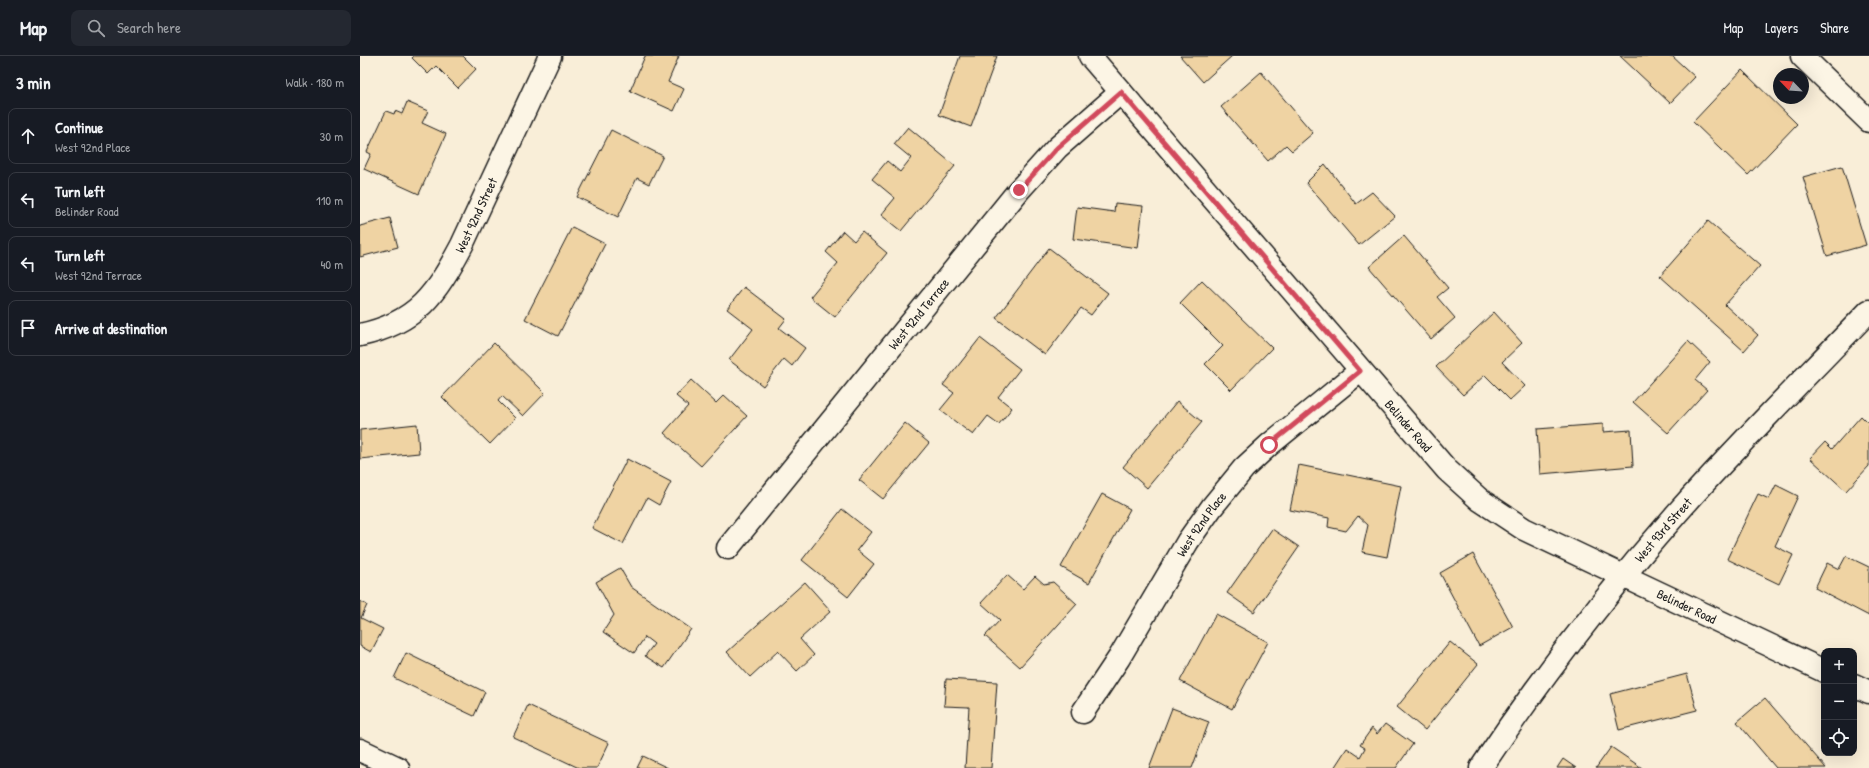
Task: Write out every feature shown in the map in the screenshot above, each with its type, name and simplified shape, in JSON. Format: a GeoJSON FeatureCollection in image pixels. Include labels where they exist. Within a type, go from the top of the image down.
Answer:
{"type":"FeatureCollection","features":[{"type":"Feature","properties":{"kind":"street","name":"West 92nd Street"},"geometry":{"type":"LineString","coordinates":[[360,335],[376,332],[406,319],[427,302],[446,275],[462,245],[550,56]]}},
{"type":"Feature","properties":{"kind":"street","name":"Belinder Road"},"geometry":{"type":"LineString","coordinates":[[1090,56],[1360,371],[1447,470],[1480,500],[1524,529],[1821,670]]}},
{"type":"Feature","properties":{"kind":"street"},"geometry":{"type":"LineString","coordinates":[[1802,56],[1869,121]]}},
{"type":"Feature","properties":{"kind":"street","name":"West 92nd Terrace"},"geometry":{"type":"LineString","coordinates":[[728,548],[1019,190],[1057,148],[1121,92]]}},
{"type":"Feature","properties":{"kind":"street","name":"West 93rd Street"},"geometry":{"type":"LineString","coordinates":[[1481,768],[1572,640],[1624,576],[1715,471],[1869,311]]}},
{"type":"Feature","properties":{"kind":"street","name":"West 92nd Place"},"geometry":{"type":"LineString","coordinates":[[1083,712],[1119,658],[1188,541],[1212,507],[1244,468],[1269,445],[1360,371]]}},
{"type":"Feature","properties":{"kind":"street"},"geometry":{"type":"LineString","coordinates":[[1857,686],[1869,692]]}},
{"type":"Feature","properties":{"kind":"street"},"geometry":{"type":"LineString","coordinates":[[360,750],[398,768]]}},
{"type":"Feature","properties":{"kind":"building"},"geometry":{"type":"Polygon","coordinates":[[[414,56],[463,56],[476,69],[458,88],[436,66],[428,74],[412,58],[414,56]]]}},
{"type":"Feature","properties":{"kind":"building"},"geometry":{"type":"Polygon","coordinates":[[[645,56],[679,56],[668,82],[684,89],[674,111],[630,91],[645,56]]]}},
{"type":"Feature","properties":{"kind":"building"},"geometry":{"type":"Polygon","coordinates":[[[960,56],[997,56],[971,127],[939,115],[960,56]]]}},
{"type":"Feature","properties":{"kind":"building"},"geometry":{"type":"Polygon","coordinates":[[[1180,56],[1232,56],[1203,82],[1180,56]]]}},
{"type":"Feature","properties":{"kind":"building"},"geometry":{"type":"Polygon","coordinates":[[[1620,56],[1672,56],[1695,77],[1670,103],[1620,56]]]}},
{"type":"Feature","properties":{"kind":"building"},"geometry":{"type":"Polygon","coordinates":[[[1742,70],[1773,100],[1773,104],[1777,104],[1797,124],[1748,175],[1693,122],[1742,70]]]}},
{"type":"Feature","properties":{"kind":"building"},"geometry":{"type":"Polygon","coordinates":[[[1261,72],[1313,133],[1292,151],[1286,145],[1268,161],[1221,107],[1261,72]]]}},
{"type":"Feature","properties":{"kind":"building"},"geometry":{"type":"Polygon","coordinates":[[[407,102],[428,111],[422,123],[446,134],[419,194],[364,169],[371,154],[367,152],[386,111],[394,114],[395,111],[402,114],[407,102]]]}},
{"type":"Feature","properties":{"kind":"building"},"geometry":{"type":"Polygon","coordinates":[[[908,127],[955,166],[901,231],[881,215],[895,198],[872,179],[887,161],[900,172],[911,158],[894,144],[908,127]]]}},
{"type":"Feature","properties":{"kind":"building"},"geometry":{"type":"Polygon","coordinates":[[[611,130],[663,156],[649,184],[637,178],[618,217],[577,197],[611,130]]]}},
{"type":"Feature","properties":{"kind":"building"},"geometry":{"type":"Polygon","coordinates":[[[1325,164],[1356,204],[1372,192],[1395,216],[1359,245],[1306,183],[1325,164]]]}},
{"type":"Feature","properties":{"kind":"building"},"geometry":{"type":"Polygon","coordinates":[[[1842,166],[1866,245],[1827,256],[1803,177],[1842,166]]]}},
{"type":"Feature","properties":{"kind":"building"},"geometry":{"type":"Polygon","coordinates":[[[1115,203],[1143,206],[1138,248],[1073,239],[1077,207],[1114,212],[1115,203]]]}},
{"type":"Feature","properties":{"kind":"building"},"geometry":{"type":"Polygon","coordinates":[[[390,218],[398,247],[360,257],[360,226],[390,218]]]}},
{"type":"Feature","properties":{"kind":"building"},"geometry":{"type":"Polygon","coordinates":[[[1708,221],[1760,266],[1725,305],[1758,335],[1744,351],[1660,276],[1708,221]]]}},
{"type":"Feature","properties":{"kind":"building"},"geometry":{"type":"Polygon","coordinates":[[[572,227],[605,244],[558,336],[525,319],[572,227]]]}},
{"type":"Feature","properties":{"kind":"building"},"geometry":{"type":"Polygon","coordinates":[[[843,231],[854,241],[862,232],[887,253],[835,317],[810,297],[838,263],[826,252],[843,231]]]}},
{"type":"Feature","properties":{"kind":"building"},"geometry":{"type":"Polygon","coordinates":[[[1404,236],[1448,288],[1437,297],[1455,318],[1431,339],[1369,267],[1404,236]]]}},
{"type":"Feature","properties":{"kind":"building"},"geometry":{"type":"Polygon","coordinates":[[[1049,248],[1108,293],[1091,315],[1081,308],[1045,355],[996,318],[1049,248]]]}},
{"type":"Feature","properties":{"kind":"building"},"geometry":{"type":"Polygon","coordinates":[[[1202,280],[1272,348],[1231,390],[1205,364],[1223,346],[1180,303],[1202,280]]]}},
{"type":"Feature","properties":{"kind":"building"},"geometry":{"type":"Polygon","coordinates":[[[744,287],[786,319],[779,328],[805,348],[792,366],[784,359],[763,386],[729,360],[753,329],[727,309],[744,287]]]}},
{"type":"Feature","properties":{"kind":"building"},"geometry":{"type":"Polygon","coordinates":[[[1494,312],[1522,343],[1502,362],[1525,386],[1510,400],[1485,375],[1463,395],[1436,367],[1494,312]]]}},
{"type":"Feature","properties":{"kind":"building"},"geometry":{"type":"Polygon","coordinates":[[[980,338],[1020,369],[998,397],[1012,408],[999,424],[988,416],[973,435],[940,410],[954,393],[943,385],[980,338]]]}},
{"type":"Feature","properties":{"kind":"building"},"geometry":{"type":"Polygon","coordinates":[[[1688,341],[1710,362],[1695,380],[1707,390],[1668,433],[1633,402],[1688,341]]]}},
{"type":"Feature","properties":{"kind":"building"},"geometry":{"type":"Polygon","coordinates":[[[494,343],[545,393],[523,416],[502,396],[498,401],[515,418],[490,444],[442,397],[494,343]]]}},
{"type":"Feature","properties":{"kind":"building"},"geometry":{"type":"Polygon","coordinates":[[[691,380],[716,403],[724,395],[747,416],[701,466],[664,433],[688,406],[676,396],[691,380]]]}},
{"type":"Feature","properties":{"kind":"building"},"geometry":{"type":"Polygon","coordinates":[[[1177,401],[1202,422],[1147,488],[1123,467],[1177,401]]]}},
{"type":"Feature","properties":{"kind":"building"},"geometry":{"type":"Polygon","coordinates":[[[1861,416],[1869,424],[1869,466],[1846,491],[1810,458],[1825,442],[1832,449],[1861,416]]]}},
{"type":"Feature","properties":{"kind":"building"},"geometry":{"type":"Polygon","coordinates":[[[905,423],[929,443],[883,499],[859,480],[905,423]]]}},
{"type":"Feature","properties":{"kind":"building"},"geometry":{"type":"Polygon","coordinates":[[[417,424],[419,453],[360,459],[360,430],[417,424]]]}},
{"type":"Feature","properties":{"kind":"building"},"geometry":{"type":"Polygon","coordinates":[[[1603,424],[1603,432],[1631,430],[1633,466],[1540,474],[1537,429],[1603,424]]]}},
{"type":"Feature","properties":{"kind":"building"},"geometry":{"type":"Polygon","coordinates":[[[627,459],[671,482],[659,505],[647,498],[623,544],[592,528],[627,459]]]}},
{"type":"Feature","properties":{"kind":"building"},"geometry":{"type":"Polygon","coordinates":[[[1299,465],[1401,486],[1387,557],[1362,552],[1368,525],[1358,516],[1346,531],[1328,527],[1329,518],[1290,510],[1299,465]]]}},
{"type":"Feature","properties":{"kind":"building"},"geometry":{"type":"Polygon","coordinates":[[[1776,485],[1798,496],[1775,546],[1793,555],[1779,584],[1727,559],[1758,494],[1769,499],[1776,485]]]}},
{"type":"Feature","properties":{"kind":"building"},"geometry":{"type":"Polygon","coordinates":[[[1102,494],[1130,509],[1089,583],[1061,567],[1102,494]]]}},
{"type":"Feature","properties":{"kind":"building"},"geometry":{"type":"Polygon","coordinates":[[[842,509],[871,532],[857,550],[874,564],[848,597],[802,560],[842,509]]]}},
{"type":"Feature","properties":{"kind":"building"},"geometry":{"type":"Polygon","coordinates":[[[1272,529],[1299,547],[1254,612],[1227,593],[1272,529]]]}},
{"type":"Feature","properties":{"kind":"building"},"geometry":{"type":"Polygon","coordinates":[[[1473,554],[1513,627],[1479,646],[1440,573],[1473,554]]]}},
{"type":"Feature","properties":{"kind":"building"},"geometry":{"type":"Polygon","coordinates":[[[1846,556],[1869,567],[1869,616],[1815,588],[1827,563],[1839,569],[1846,556]]]}},
{"type":"Feature","properties":{"kind":"building"},"geometry":{"type":"Polygon","coordinates":[[[620,568],[631,587],[691,629],[664,668],[645,656],[654,644],[645,637],[634,653],[603,632],[614,615],[596,582],[620,568]]]}},
{"type":"Feature","properties":{"kind":"building"},"geometry":{"type":"Polygon","coordinates":[[[1007,575],[1023,589],[1035,576],[1044,584],[1053,582],[1077,604],[1020,667],[985,636],[1000,620],[981,603],[1007,575]]]}},
{"type":"Feature","properties":{"kind":"building"},"geometry":{"type":"Polygon","coordinates":[[[805,582],[831,611],[800,639],[814,655],[797,671],[778,651],[750,677],[727,652],[805,582]]]}},
{"type":"Feature","properties":{"kind":"building"},"geometry":{"type":"Polygon","coordinates":[[[360,601],[367,605],[361,618],[383,629],[371,652],[360,646],[360,601]]]}},
{"type":"Feature","properties":{"kind":"building"},"geometry":{"type":"Polygon","coordinates":[[[1216,614],[1268,642],[1232,709],[1180,681],[1216,614]]]}},
{"type":"Feature","properties":{"kind":"building"},"geometry":{"type":"Polygon","coordinates":[[[1450,642],[1478,664],[1425,730],[1397,707],[1450,642]]]}},
{"type":"Feature","properties":{"kind":"building"},"geometry":{"type":"Polygon","coordinates":[[[406,653],[485,692],[474,716],[394,678],[406,653]]]}},
{"type":"Feature","properties":{"kind":"building"},"geometry":{"type":"Polygon","coordinates":[[[1687,674],[1697,710],[1619,730],[1610,694],[1687,674]]]}},
{"type":"Feature","properties":{"kind":"building"},"geometry":{"type":"Polygon","coordinates":[[[946,679],[997,682],[991,768],[965,768],[969,707],[944,706],[946,679]]]}},
{"type":"Feature","properties":{"kind":"building"},"geometry":{"type":"Polygon","coordinates":[[[1765,698],[1826,768],[1776,768],[1737,722],[1765,698]]]}},
{"type":"Feature","properties":{"kind":"building"},"geometry":{"type":"Polygon","coordinates":[[[528,705],[609,743],[597,768],[579,768],[513,737],[528,705]]]}},
{"type":"Feature","properties":{"kind":"building"},"geometry":{"type":"Polygon","coordinates":[[[1172,708],[1209,722],[1192,768],[1149,768],[1172,708]]]}},
{"type":"Feature","properties":{"kind":"building"},"geometry":{"type":"Polygon","coordinates":[[[1385,724],[1413,744],[1396,768],[1334,768],[1347,748],[1360,757],[1365,748],[1360,745],[1372,728],[1377,734],[1385,724]]]}},
{"type":"Feature","properties":{"kind":"building"},"geometry":{"type":"Polygon","coordinates":[[[1611,747],[1642,768],[1596,768],[1611,747]]]}},
{"type":"Feature","properties":{"kind":"building"},"geometry":{"type":"Polygon","coordinates":[[[643,756],[668,768],[637,768],[643,756]]]}},
{"type":"Feature","properties":{"kind":"building"},"geometry":{"type":"Polygon","coordinates":[[[1563,759],[1576,768],[1557,768],[1563,759]]]}},
{"type":"Feature","properties":{"kind":"route"},"geometry":{"type":"LineString","coordinates":[[1019,190],[1057,148],[1121,92],[1307,307],[1360,371],[1269,445]]}}]}
